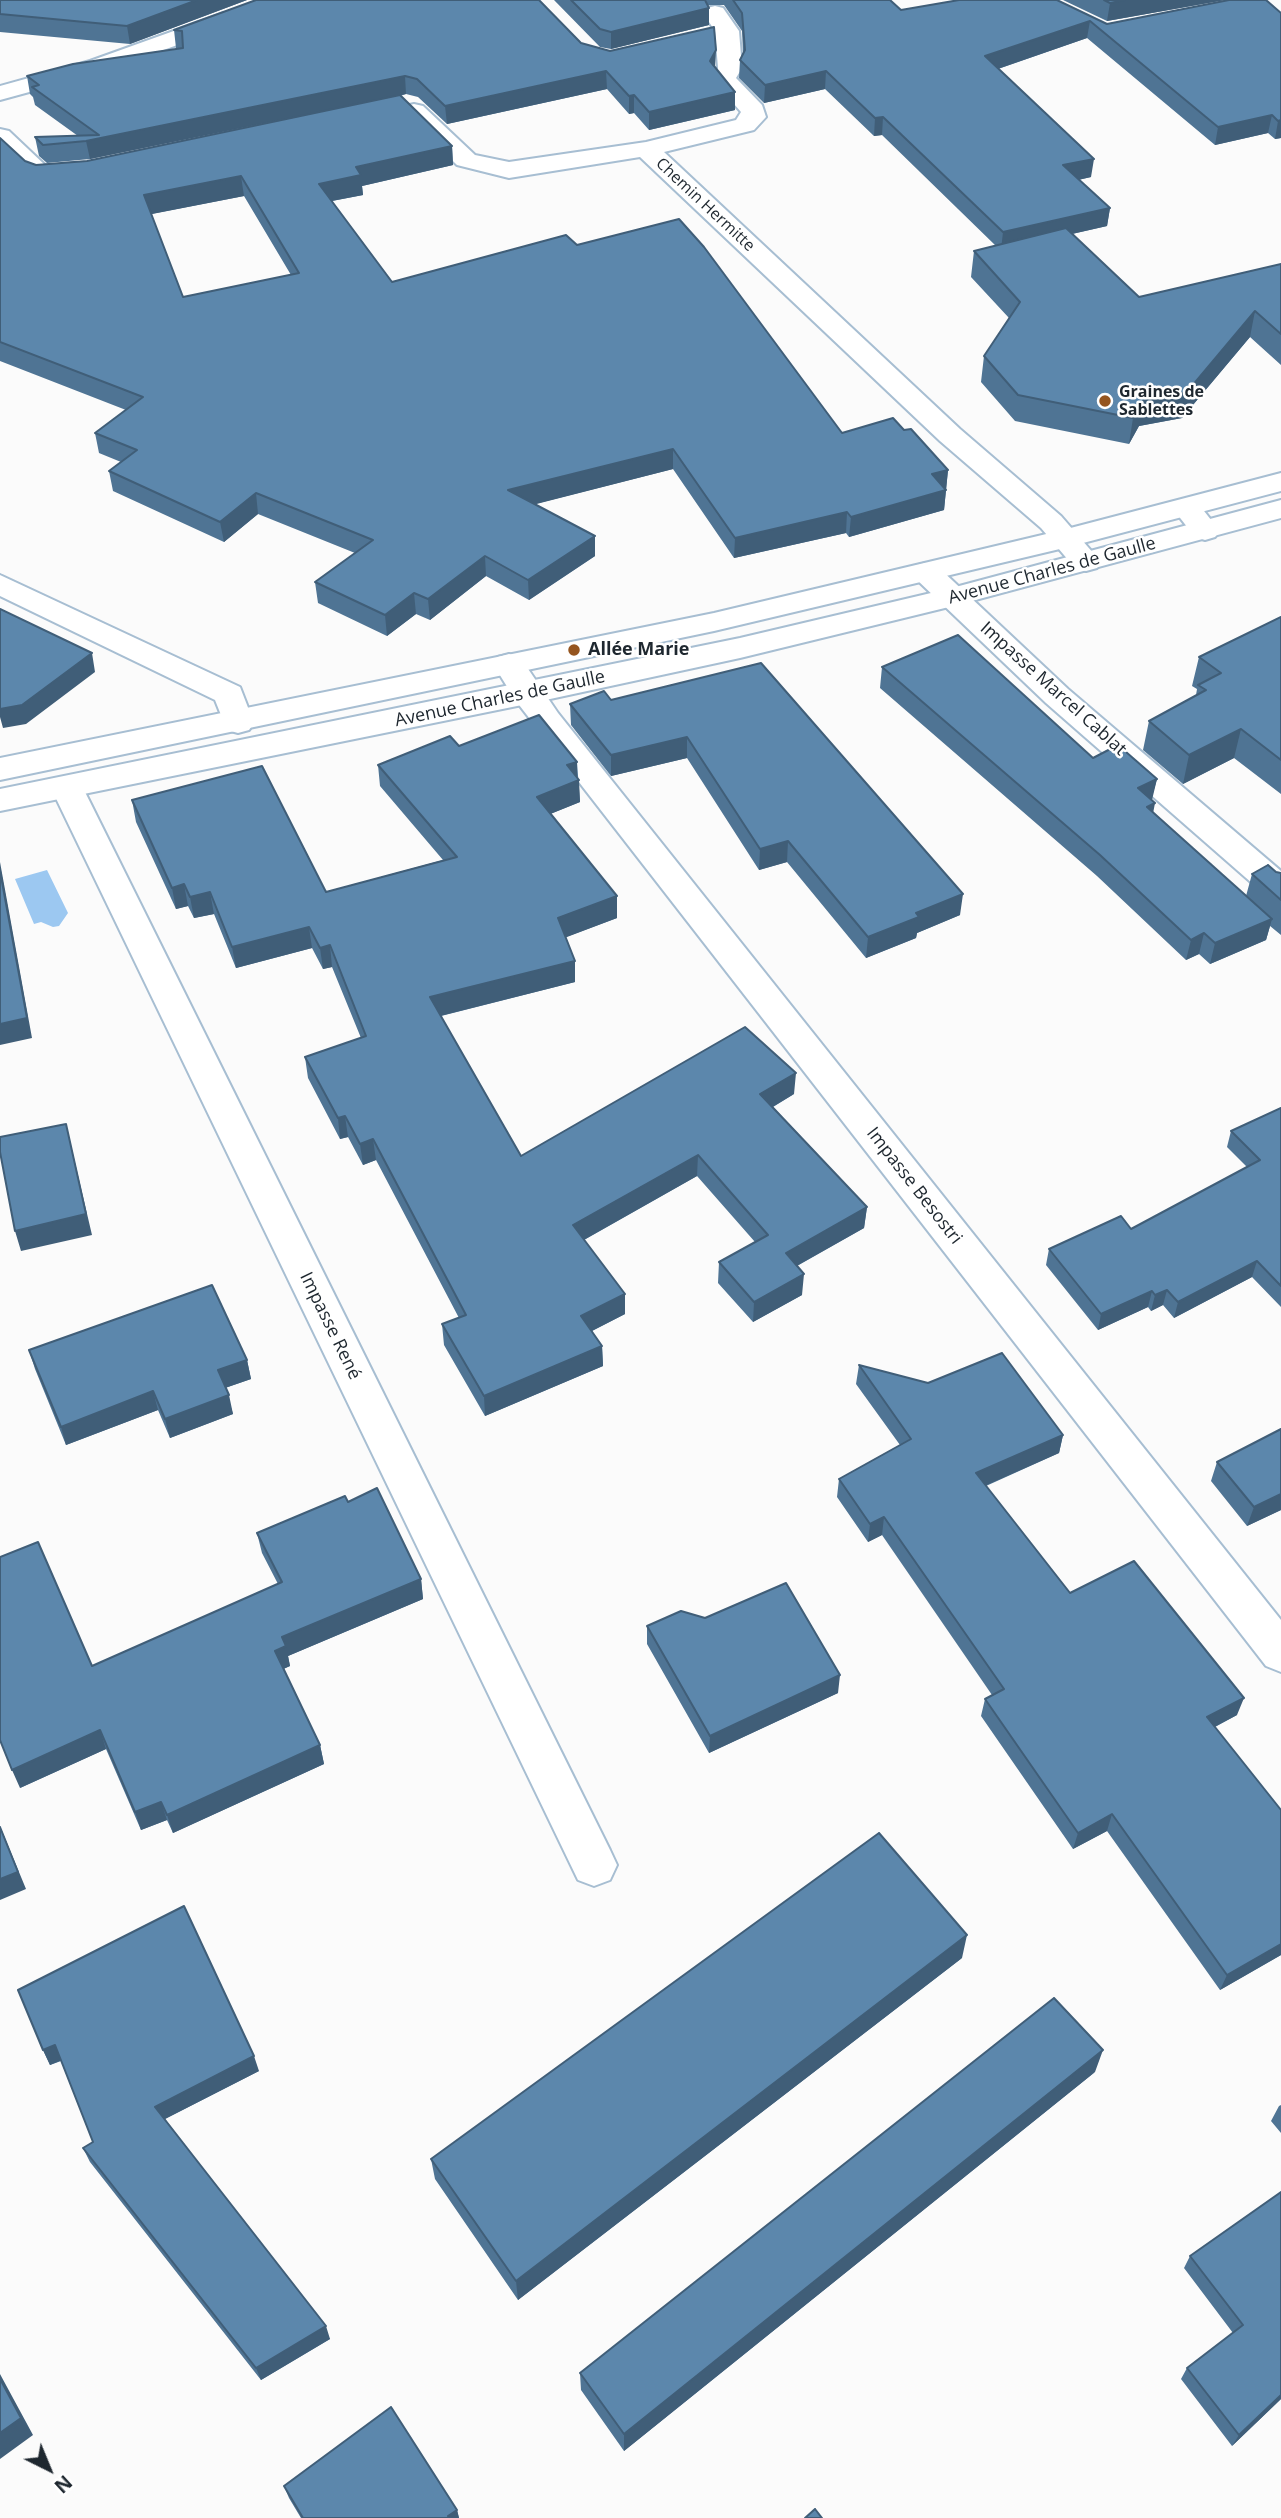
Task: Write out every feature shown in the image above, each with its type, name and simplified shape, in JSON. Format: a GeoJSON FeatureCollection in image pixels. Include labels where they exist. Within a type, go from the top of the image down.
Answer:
{"type":"FeatureCollection","features":[{"type":"Feature","properties":{"kind":"street"},"geometry":{"type":"LineString","coordinates":[[0,93],[98,66],[251,10]]}},
{"type":"Feature","properties":{"kind":"street"},"geometry":{"type":"LineString","coordinates":[[646,149],[744,125],[754,117],[753,110],[724,79],[730,68],[717,27]]}},
{"type":"Feature","properties":{"kind":"street"},"geometry":{"type":"LineString","coordinates":[[0,111],[160,60]]}},
{"type":"Feature","properties":{"kind":"street","name":"Chemin Hermitte"},"geometry":{"type":"LineString","coordinates":[[394,107],[407,104],[466,160],[509,170],[646,149],[950,435],[1051,522],[1086,562]]}},
{"type":"Feature","properties":{"kind":"street"},"geometry":{"type":"LineString","coordinates":[[0,136],[40,174],[103,167]]}},
{"type":"Feature","properties":{"kind":"street","name":"Avenue Charles de Gaulle"},"geometry":{"type":"LineString","coordinates":[[0,800],[537,707],[740,648],[1086,562],[1281,482]]}},
{"type":"Feature","properties":{"kind":"street","name":"Avenue Charles de Gaulle"},"geometry":{"type":"LineString","coordinates":[[0,769],[238,723],[714,622],[1064,539],[1281,509]]}},
{"type":"Feature","properties":{"kind":"street","name":"Impasse Marcel Cablat"},"geometry":{"type":"LineString","coordinates":[[926,572],[1057,696],[1281,890]]}},
{"type":"Feature","properties":{"kind":"street"},"geometry":{"type":"LineString","coordinates":[[0,584],[229,694],[238,723]]}},
{"type":"Feature","properties":{"kind":"street","name":"Impasse Besostri"},"geometry":{"type":"LineString","coordinates":[[509,664],[537,707],[1281,1653]]}},
{"type":"Feature","properties":{"kind":"street","name":"Impasse René"},"geometry":{"type":"LineString","coordinates":[[67,788],[594,1865]]}},
{"type":"Feature","properties":{"kind":"water"},"geometry":{"type":"Polygon","coordinates":[[[47,870],[68,913],[59,926],[53,927],[41,922],[34,924],[15,879],[47,870]]]}},
{"type":"Feature","properties":{"kind":"building"},"geometry":{"type":"Polygon","coordinates":[[[0,0],[197,0],[127,26],[0,14],[0,0]]]}},
{"type":"Feature","properties":{"kind":"building"},"geometry":{"type":"Polygon","coordinates":[[[256,0],[539,0],[581,43],[610,51],[714,27],[716,50],[710,61],[735,92],[649,112],[634,95],[629,96],[606,71],[445,106],[417,79],[405,76],[86,141],[43,145],[35,137],[99,135],[32,87],[39,85],[27,76],[73,64],[183,48],[182,31],[174,30],[256,0]]]}},
{"type":"Feature","properties":{"kind":"building"},"geometry":{"type":"Polygon","coordinates":[[[571,0],[705,0],[709,8],[611,32],[600,29],[571,0]]]}},
{"type":"Feature","properties":{"kind":"building"},"geometry":{"type":"Polygon","coordinates":[[[733,0],[890,0],[901,10],[959,0],[1057,0],[1107,24],[1229,0],[1266,0],[1281,13],[1281,120],[1278,121],[1272,115],[1218,127],[1090,21],[985,56],[1094,159],[1063,165],[1110,208],[1003,232],[883,117],[875,118],[826,71],[765,85],[740,60],[745,50],[742,13],[733,0]]]}},
{"type":"Feature","properties":{"kind":"building"},"geometry":{"type":"Polygon","coordinates":[[[1104,0],[1125,0],[1110,3],[1104,0]]]}},
{"type":"Feature","properties":{"kind":"building"},"geometry":{"type":"Polygon","coordinates":[[[400,95],[452,146],[356,167],[361,175],[319,184],[392,282],[566,235],[577,245],[679,219],[704,247],[842,433],[893,418],[904,430],[911,429],[948,470],[932,474],[946,490],[851,517],[847,512],[735,538],[673,449],[508,490],[595,536],[528,580],[485,556],[428,599],[414,593],[385,615],[315,582],[373,540],[256,493],[220,522],[109,471],[137,450],[95,433],[143,397],[0,342],[0,138],[25,161],[36,165],[87,161],[400,95]],[[241,176],[144,195],[183,297],[299,273],[241,176]]]}},
{"type":"Feature","properties":{"kind":"building"},"geometry":{"type":"Polygon","coordinates":[[[1066,228],[1139,297],[1281,264],[1281,334],[1255,311],[1187,392],[1143,401],[1133,418],[1018,395],[984,356],[1020,302],[974,251],[1066,228]]]}},
{"type":"Feature","properties":{"kind":"building"},"geometry":{"type":"Polygon","coordinates":[[[0,609],[92,653],[22,705],[0,709],[0,609]]]}},
{"type":"Feature","properties":{"kind":"building"},"geometry":{"type":"Polygon","coordinates":[[[1281,617],[1281,760],[1241,729],[1189,755],[1149,721],[1206,690],[1198,685],[1221,673],[1199,657],[1281,617]]]}},
{"type":"Feature","properties":{"kind":"building"},"geometry":{"type":"Polygon","coordinates":[[[958,635],[1093,758],[1118,745],[1157,779],[1138,788],[1155,803],[1147,807],[1272,919],[1215,943],[1204,933],[1191,940],[1100,855],[882,667],[958,635]]]}},
{"type":"Feature","properties":{"kind":"building"},"geometry":{"type":"Polygon","coordinates":[[[761,663],[963,894],[916,913],[919,917],[868,937],[788,841],[760,849],[687,737],[611,755],[570,704],[604,691],[611,700],[761,663]]]}},
{"type":"Feature","properties":{"kind":"building"},"geometry":{"type":"Polygon","coordinates":[[[539,715],[577,762],[567,765],[579,780],[537,797],[617,896],[558,918],[575,961],[430,997],[521,1156],[745,1027],[796,1073],[760,1094],[867,1207],[786,1253],[804,1274],[754,1302],[719,1262],[768,1235],[698,1155],[573,1225],[625,1294],[581,1316],[602,1346],[484,1396],[442,1324],[466,1315],[373,1139],[360,1144],[345,1116],[338,1118],[305,1057],[366,1036],[330,945],[320,948],[309,927],[232,947],[210,892],[190,897],[184,884],[172,888],[132,800],[262,766],[326,892],[457,857],[378,765],[450,736],[459,746],[539,715]]]}},
{"type":"Feature","properties":{"kind":"building"},"geometry":{"type":"Polygon","coordinates":[[[1268,865],[1281,873],[1281,900],[1252,874],[1268,865]]]}},
{"type":"Feature","properties":{"kind":"building"},"geometry":{"type":"Polygon","coordinates":[[[0,871],[27,1018],[0,1024],[0,871]]]}},
{"type":"Feature","properties":{"kind":"building"},"geometry":{"type":"Polygon","coordinates":[[[1281,1108],[1281,1286],[1257,1261],[1178,1302],[1167,1290],[1155,1295],[1152,1291],[1101,1314],[1049,1249],[1121,1216],[1131,1229],[1260,1160],[1231,1131],[1281,1108]]]}},
{"type":"Feature","properties":{"kind":"building"},"geometry":{"type":"Polygon","coordinates":[[[66,1124],[86,1214],[15,1231],[0,1152],[0,1137],[66,1124]]]}},
{"type":"Feature","properties":{"kind":"building"},"geometry":{"type":"Polygon","coordinates":[[[212,1285],[247,1360],[218,1370],[229,1395],[165,1419],[153,1391],[61,1427],[29,1350],[212,1285]]]}},
{"type":"Feature","properties":{"kind":"building"},"geometry":{"type":"Polygon","coordinates":[[[1002,1353],[1063,1435],[976,1473],[1070,1593],[1134,1561],[1244,1698],[1207,1717],[1281,1810],[1281,1944],[1227,1975],[1112,1814],[1078,1833],[985,1699],[1004,1689],[884,1517],[870,1524],[839,1479],[911,1439],[859,1365],[928,1383],[1002,1353]]]}},
{"type":"Feature","properties":{"kind":"building"},"geometry":{"type":"Polygon","coordinates":[[[1281,1429],[1281,1494],[1254,1507],[1217,1462],[1281,1429]]]}},
{"type":"Feature","properties":{"kind":"building"},"geometry":{"type":"Polygon","coordinates":[[[377,1488],[421,1579],[282,1637],[286,1646],[275,1651],[320,1745],[167,1815],[161,1802],[135,1812],[100,1730],[12,1770],[0,1740],[0,1557],[38,1542],[92,1666],[282,1582],[257,1533],[345,1496],[348,1502],[377,1488]]]}},
{"type":"Feature","properties":{"kind":"building"},"geometry":{"type":"Polygon","coordinates":[[[786,1583],[840,1675],[710,1736],[647,1626],[681,1611],[705,1618],[786,1583]]]}},
{"type":"Feature","properties":{"kind":"building"},"geometry":{"type":"Polygon","coordinates":[[[0,1827],[18,1872],[0,1879],[0,1827]]]}},
{"type":"Feature","properties":{"kind":"building"},"geometry":{"type":"Polygon","coordinates":[[[879,1833],[967,1935],[516,2281],[431,2159],[879,1833]]]}},
{"type":"Feature","properties":{"kind":"building"},"geometry":{"type":"Polygon","coordinates":[[[184,1906],[254,2056],[155,2107],[326,2326],[256,2368],[83,2148],[93,2142],[55,2045],[43,2050],[18,1990],[184,1906]]]}},
{"type":"Feature","properties":{"kind":"building"},"geometry":{"type":"Polygon","coordinates":[[[1054,1998],[1103,2050],[624,2434],[580,2373],[1054,1998]]]}},
{"type":"Feature","properties":{"kind":"building"},"geometry":{"type":"Polygon","coordinates":[[[1281,2192],[1281,2395],[1239,2435],[1187,2368],[1243,2325],[1190,2256],[1281,2192]]]}},
{"type":"Feature","properties":{"kind":"building"},"geometry":{"type":"Polygon","coordinates":[[[0,2379],[21,2418],[0,2433],[0,2379]]]}},
{"type":"Feature","properties":{"kind":"building"},"geometry":{"type":"Polygon","coordinates":[[[391,2407],[457,2510],[448,2516],[449,2518],[303,2518],[284,2486],[391,2407]]]}},
{"type":"Feature","properties":{"kind":"building"},"geometry":{"type":"Polygon","coordinates":[[[815,2509],[822,2518],[805,2518],[815,2509]]]}},
{"type":"Feature","properties":{"kind":"place","name":"Graines de Sablettes"},"geometry":{"type":"Point","coordinates":[1105,401]}},
{"type":"Feature","properties":{"kind":"place","name":"Allée Marie"},"geometry":{"type":"Point","coordinates":[574,650]}}]}
